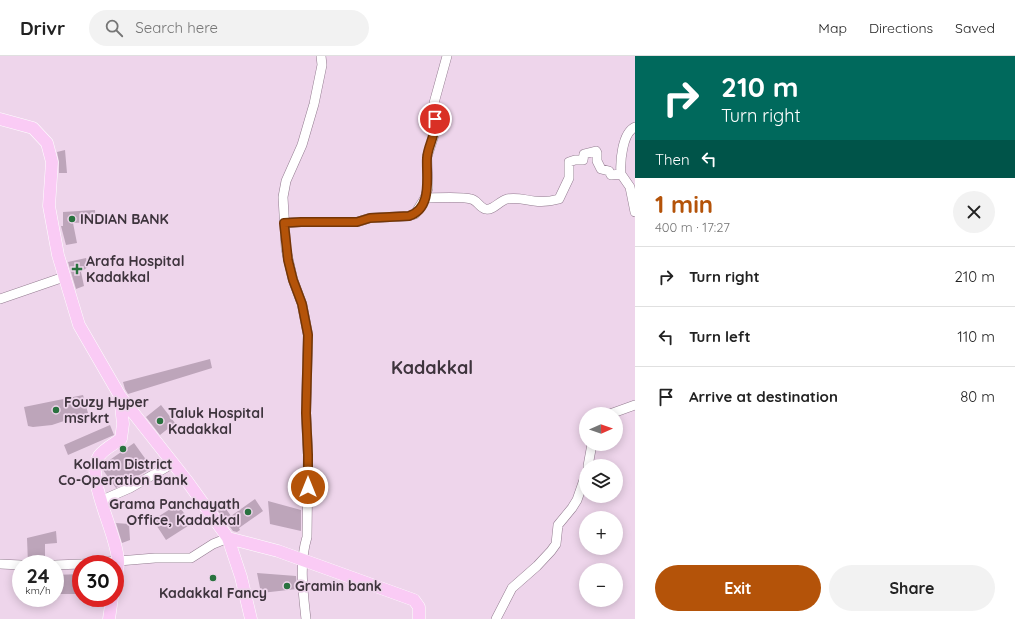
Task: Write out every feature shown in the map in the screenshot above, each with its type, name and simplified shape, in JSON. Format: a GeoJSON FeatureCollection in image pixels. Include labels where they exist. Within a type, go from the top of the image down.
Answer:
{"type":"FeatureCollection","features":[{"type":"Feature","properties":{"kind":"main road"},"geometry":{"type":"LineString","coordinates":[[0,119],[33,128],[46,144],[52,162],[49,206],[58,255],[79,325],[120,396],[213,515],[228,538],[241,577],[251,619]]}},
{"type":"Feature","properties":{"kind":"main road"},"geometry":{"type":"LineString","coordinates":[[116,555],[108,518],[100,501],[95,467],[99,455],[121,439],[122,424],[120,396]]}},
{"type":"Feature","properties":{"kind":"main road"},"geometry":{"type":"LineString","coordinates":[[228,538],[278,551],[414,600],[419,607],[418,619]]}},
{"type":"Feature","properties":{"kind":"main road"},"geometry":{"type":"LineString","coordinates":[[109,619],[111,607]]}},
{"type":"Feature","properties":{"kind":"street"},"geometry":{"type":"LineString","coordinates":[[306,619],[302,560],[303,549],[307,537],[308,455],[306,413],[308,335],[302,304],[293,280],[288,260],[283,198],[285,187],[302,145],[314,104],[322,65],[321,56]]}},
{"type":"Feature","properties":{"kind":"street"},"geometry":{"type":"LineString","coordinates":[[284,223],[357,222],[370,218],[409,216],[415,214],[425,198],[428,188],[427,157],[436,129],[434,103],[447,56]]}},
{"type":"Feature","properties":{"kind":"street"},"geometry":{"type":"LineString","coordinates":[[635,127],[630,131],[621,154],[621,174],[630,187],[635,212]]}},
{"type":"Feature","properties":{"kind":"street"},"geometry":{"type":"LineString","coordinates":[[425,198],[471,198],[487,209],[491,209],[500,202],[508,199],[534,201],[559,199],[569,178],[569,162],[583,160],[584,154],[596,151],[598,164],[601,170],[609,171],[611,175],[621,174]]}},
{"type":"Feature","properties":{"kind":"street"},"geometry":{"type":"LineString","coordinates":[[0,299],[64,276]]}},
{"type":"Feature","properties":{"kind":"street"},"geometry":{"type":"LineString","coordinates":[[623,409],[635,405]]}},
{"type":"Feature","properties":{"kind":"street"},"geometry":{"type":"LineString","coordinates":[[100,501],[130,488],[172,464]]}},
{"type":"Feature","properties":{"kind":"street"},"geometry":{"type":"LineString","coordinates":[[496,619],[512,588],[537,566],[556,544],[558,526],[572,508],[579,494]]}},
{"type":"Feature","properties":{"kind":"street"},"geometry":{"type":"LineString","coordinates":[[124,561],[155,558],[191,558],[213,544],[228,538]]}},
{"type":"Feature","properties":{"kind":"street"},"geometry":{"type":"LineString","coordinates":[[0,564],[12,565]]}},
{"type":"Feature","properties":{"kind":"building"},"geometry":{"type":"Polygon","coordinates":[[[65,150],[67,173],[59,173],[57,152],[65,150]]]}},
{"type":"Feature","properties":{"kind":"building"},"geometry":{"type":"Polygon","coordinates":[[[95,210],[96,222],[73,223],[77,243],[66,245],[61,226],[63,226],[63,212],[95,210]]]}},
{"type":"Feature","properties":{"kind":"building"},"geometry":{"type":"Polygon","coordinates":[[[86,258],[89,266],[81,272],[84,286],[76,289],[68,262],[86,258]]]}},
{"type":"Feature","properties":{"kind":"building"},"geometry":{"type":"Polygon","coordinates":[[[210,359],[212,368],[128,394],[125,389],[123,382],[210,359]]]}},
{"type":"Feature","properties":{"kind":"building","name":"Fouzy Hyper msrkrt"},"geometry":{"type":"Polygon","coordinates":[[[83,395],[88,413],[52,425],[33,427],[28,426],[24,407],[83,395]]]}},
{"type":"Feature","properties":{"kind":"building","name":"Taluk Hospital Kadakkal"},"geometry":{"type":"Polygon","coordinates":[[[161,405],[175,423],[160,435],[146,417],[161,405]]]}},
{"type":"Feature","properties":{"kind":"building"},"geometry":{"type":"Polygon","coordinates":[[[110,425],[114,435],[68,455],[64,445],[110,425]]]}},
{"type":"Feature","properties":{"kind":"building"},"geometry":{"type":"Polygon","coordinates":[[[134,443],[152,468],[116,488],[103,470],[104,464],[134,443]]]}},
{"type":"Feature","properties":{"kind":"building"},"geometry":{"type":"Polygon","coordinates":[[[255,499],[263,511],[239,528],[240,530],[237,532],[233,531],[218,511],[224,506],[231,516],[255,499]]]}},
{"type":"Feature","properties":{"kind":"building"},"geometry":{"type":"Polygon","coordinates":[[[268,501],[301,510],[301,531],[270,524],[268,501]]]}},
{"type":"Feature","properties":{"kind":"building"},"geometry":{"type":"Polygon","coordinates":[[[178,504],[191,524],[166,540],[153,520],[178,504]]]}},
{"type":"Feature","properties":{"kind":"building"},"geometry":{"type":"Polygon","coordinates":[[[116,523],[129,524],[130,540],[122,543],[116,523]]]}},
{"type":"Feature","properties":{"kind":"building"},"geometry":{"type":"Polygon","coordinates":[[[56,531],[57,543],[45,544],[45,555],[28,555],[27,538],[56,531]]]}},
{"type":"Feature","properties":{"kind":"building"},"geometry":{"type":"Polygon","coordinates":[[[257,573],[296,576],[297,589],[261,593],[257,573]]]}},
{"type":"Feature","properties":{"kind":"building"},"geometry":{"type":"Polygon","coordinates":[[[72,574],[72,594],[64,594],[64,575],[72,574]]]}},
{"type":"Feature","properties":{"kind":"place","name":"INDIAN BANK"},"geometry":{"type":"Point","coordinates":[72,219]}},
{"type":"Feature","properties":{"kind":"place","name":"Arafa Hospital Kadakkal"},"geometry":{"type":"Point","coordinates":[77,269]}},
{"type":"Feature","properties":{"kind":"place","name":"Fouzy Hyper msrkrt"},"geometry":{"type":"Point","coordinates":[56,410]}},
{"type":"Feature","properties":{"kind":"place","name":"Taluk Hospital Kadakkal"},"geometry":{"type":"Point","coordinates":[160,421]}},
{"type":"Feature","properties":{"kind":"place","name":"Kollam District Co-Operation Bank"},"geometry":{"type":"Point","coordinates":[123,449]}},
{"type":"Feature","properties":{"kind":"place","name":"Grama Panchayath Office, Kadakkal"},"geometry":{"type":"Point","coordinates":[248,512]}},
{"type":"Feature","properties":{"kind":"place","name":"Kadakkal Fancy"},"geometry":{"type":"Point","coordinates":[213,578]}},
{"type":"Feature","properties":{"kind":"place","name":"Gramin bank"},"geometry":{"type":"Point","coordinates":[287,586]}},
{"type":"Feature","properties":{"kind":"district","name":"Kadakkal"},"geometry":{"type":"Point","coordinates":[432,368]}},
{"type":"Feature","properties":{"kind":"route"},"geometry":{"type":"LineString","coordinates":[[308,487],[306,427],[306,380],[309,348],[308,335],[302,304],[293,280],[288,260],[284,239],[284,223],[357,222],[370,218],[409,216],[415,214],[423,203],[428,188],[427,157],[436,129],[435,119]]}}]}
